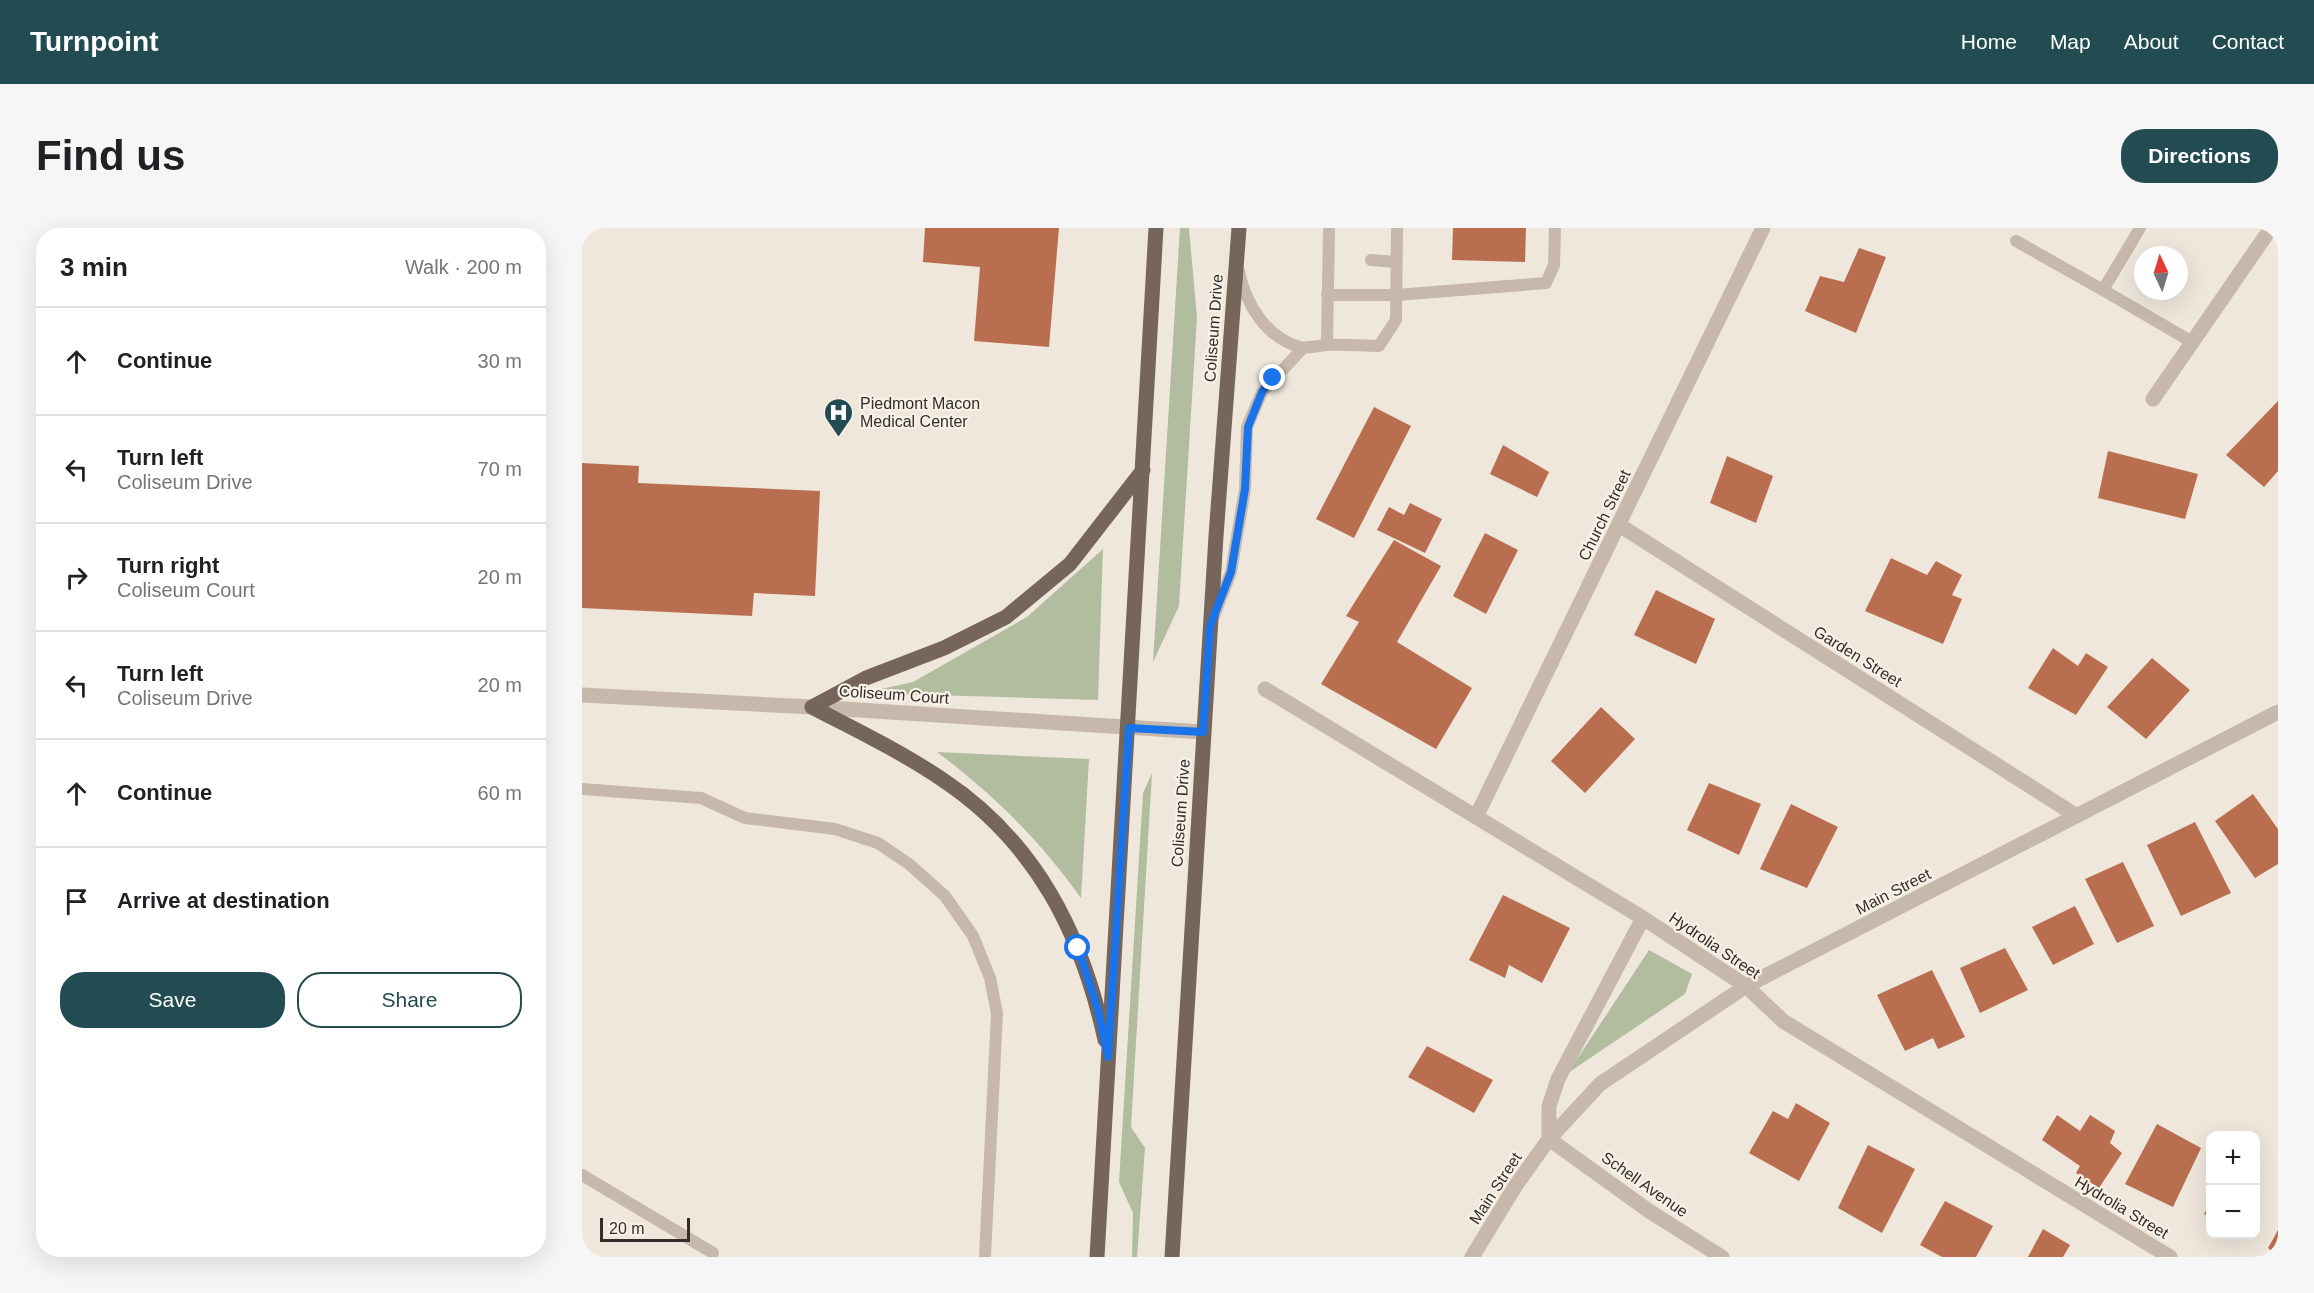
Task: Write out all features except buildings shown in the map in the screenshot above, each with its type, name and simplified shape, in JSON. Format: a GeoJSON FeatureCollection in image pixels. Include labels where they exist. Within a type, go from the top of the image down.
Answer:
{"type":"FeatureCollection","features":[{"type":"Feature","properties":{"kind":"main road"},"geometry":{"type":"LineString","coordinates":[[1097,1257],[1156,228]]}},
{"type":"Feature","properties":{"kind":"main road","name":"Coliseum Drive"},"geometry":{"type":"LineString","coordinates":[[1172,1257],[1203,732],[1239,228]]}},
{"type":"Feature","properties":{"kind":"main road"},"geometry":{"type":"LineString","coordinates":[[812,707],[866,678],[944,648],[1006,617],[1070,564],[1143,470]]}},
{"type":"Feature","properties":{"kind":"main road"},"geometry":{"type":"LineString","coordinates":[[812,707],[944,780],[985,813],[1028,859],[1060,907],[1078,948],[1098,1010],[1108,1057]]}},
{"type":"Feature","properties":{"kind":"street","name":"Church Street"},"geometry":{"type":"LineString","coordinates":[[1476,817],[1762,228]]}},
{"type":"Feature","properties":{"kind":"street"},"geometry":{"type":"LineString","coordinates":[[2153,399],[2271,228]]}},
{"type":"Feature","properties":{"kind":"street","name":"Garden Street"},"geometry":{"type":"LineString","coordinates":[[1619,525],[2077,816]]}},
{"type":"Feature","properties":{"kind":"street","name":"Hydrolia Street"},"geometry":{"type":"LineString","coordinates":[[1264,689],[1643,918],[1746,986],[1783,1021],[2170,1257]]}},
{"type":"Feature","properties":{"kind":"street","name":"Coliseum Court"},"geometry":{"type":"LineString","coordinates":[[582,695],[1203,732]]}},
{"type":"Feature","properties":{"kind":"street","name":"Main Street"},"geometry":{"type":"LineString","coordinates":[[1472,1257],[1516,1185],[1550,1139],[1600,1084],[1746,986],[2278,712]]}},
{"type":"Feature","properties":{"kind":"street"},"geometry":{"type":"LineString","coordinates":[[1550,1139],[1549,1106],[1558,1079],[1643,918]]}},
{"type":"Feature","properties":{"kind":"street","name":"Schell Avenue"},"geometry":{"type":"LineString","coordinates":[[1550,1139],[1649,1211],[1722,1257]]}},
{"type":"Feature","properties":{"kind":"lane"},"geometry":{"type":"LineString","coordinates":[[1328,345],[1327,295],[1334,259],[1329,228]]}},
{"type":"Feature","properties":{"kind":"lane"},"geometry":{"type":"LineString","coordinates":[[1236,258],[1243,292],[1258,317],[1276,334],[1303,348],[1328,345],[1379,346],[1396,320],[1397,228]]}},
{"type":"Feature","properties":{"kind":"lane"},"geometry":{"type":"LineString","coordinates":[[1327,295],[1397,295],[1546,283],[1554,265],[1555,228]]}},
{"type":"Feature","properties":{"kind":"lane"},"geometry":{"type":"LineString","coordinates":[[2103,290],[2140,228]]}},
{"type":"Feature","properties":{"kind":"lane"},"geometry":{"type":"LineString","coordinates":[[2016,240],[2192,342]]}},
{"type":"Feature","properties":{"kind":"lane"},"geometry":{"type":"LineString","coordinates":[[1371,261],[1396,262]]}},
{"type":"Feature","properties":{"kind":"lane"},"geometry":{"type":"LineString","coordinates":[[1210,626],[1231,572],[1245,489],[1248,427],[1254,408],[1262,392],[1303,348]]}},
{"type":"Feature","properties":{"kind":"lane"},"geometry":{"type":"LineString","coordinates":[[582,789],[701,798],[745,818],[835,829],[878,843],[909,864],[945,896],[973,936],[990,978],[997,1013],[985,1257]]}},
{"type":"Feature","properties":{"kind":"lane"},"geometry":{"type":"LineString","coordinates":[[582,1175],[713,1252]]}},
{"type":"Feature","properties":{"kind":"green space"},"geometry":{"type":"Polygon","coordinates":[[[1180,228],[1189,228],[1197,317],[1179,606],[1153,662],[1180,228]]]}},
{"type":"Feature","properties":{"kind":"green space"},"geometry":{"type":"Polygon","coordinates":[[[1103,549],[1098,700],[863,693],[913,682],[1027,617],[1103,549]]]}},
{"type":"Feature","properties":{"kind":"green space"},"geometry":{"type":"Polygon","coordinates":[[[937,752],[1089,759],[1081,898],[1049,856],[1015,819],[937,752]]]}},
{"type":"Feature","properties":{"kind":"green space"},"geometry":{"type":"Polygon","coordinates":[[[1152,773],[1131,1127],[1145,1148],[1137,1257],[1132,1257],[1133,1213],[1119,1182],[1143,793],[1152,773]]]}},
{"type":"Feature","properties":{"kind":"green space"},"geometry":{"type":"Polygon","coordinates":[[[1649,950],[1692,974],[1685,994],[1568,1073],[1649,950]]]}},
{"type":"Feature","properties":{"kind":"place","name":"Piedmont Macon Medical Center"},"geometry":{"type":"Point","coordinates":[839,438]}},
{"type":"Feature","properties":{"kind":"route"},"geometry":{"type":"LineString","coordinates":[[1078,948],[1098,1010],[1108,1057],[1129,728],[1203,732],[1210,626],[1231,572],[1245,489],[1248,427],[1262,392],[1273,378]]}}]}
